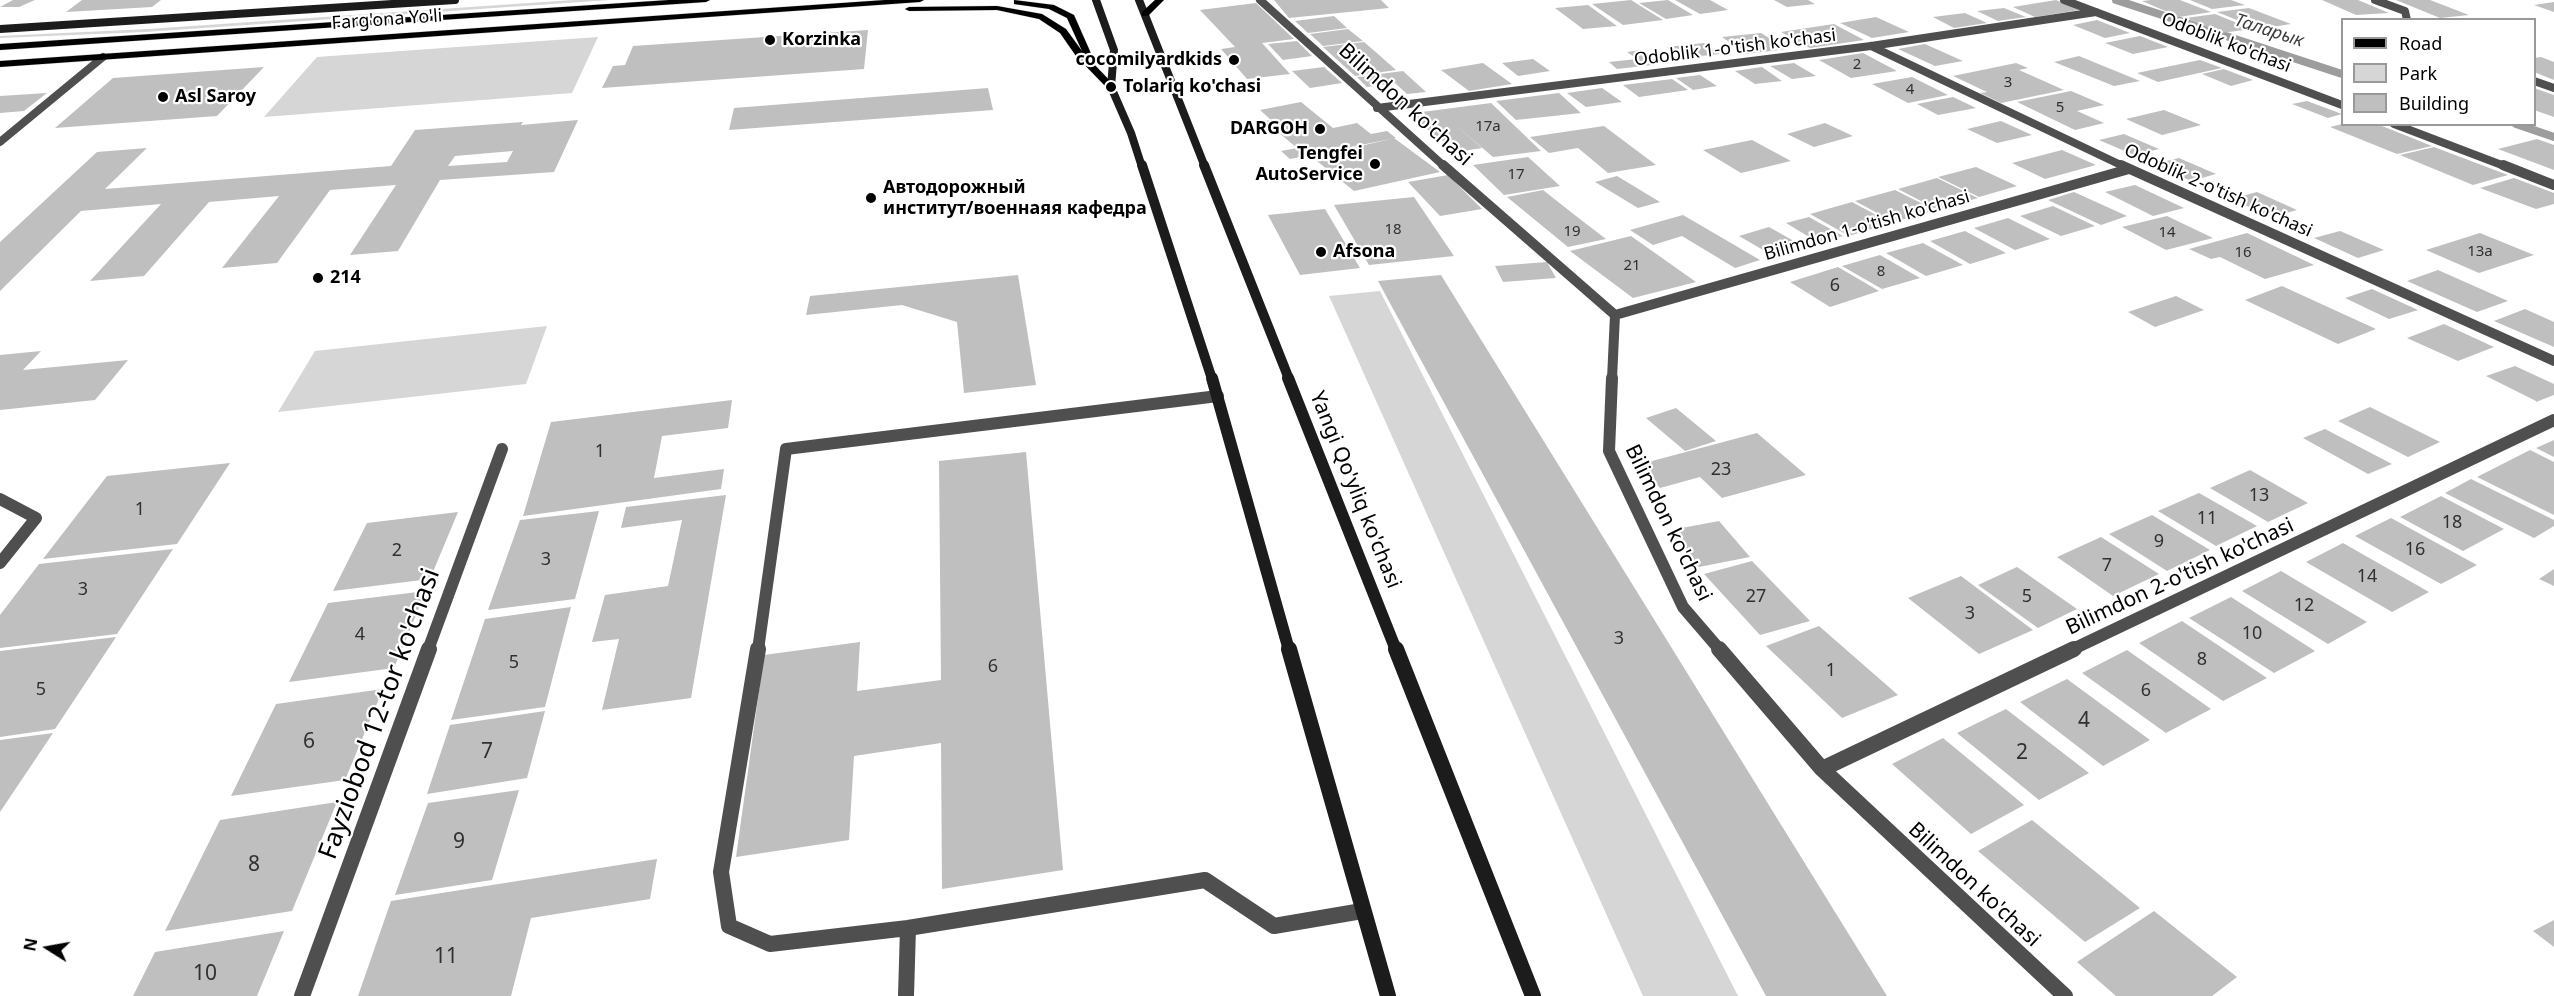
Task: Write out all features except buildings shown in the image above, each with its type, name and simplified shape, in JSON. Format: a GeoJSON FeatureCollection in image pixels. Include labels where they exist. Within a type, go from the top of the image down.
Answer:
{"type":"FeatureCollection","features":[{"type":"Feature","properties":{"kind":"main road","name":"Farg'ona Yo'li"},"geometry":{"type":"LineString","coordinates":[[0,29],[456,0]]}},
{"type":"Feature","properties":{"kind":"main road","name":"Farg'ona Yo'li"},"geometry":{"type":"LineString","coordinates":[[0,47],[706,0]]}},
{"type":"Feature","properties":{"kind":"main road","name":"Farg'ona Yo'li"},"geometry":{"type":"LineString","coordinates":[[0,64],[920,0]]}},
{"type":"Feature","properties":{"kind":"main road"},"geometry":{"type":"LineString","coordinates":[[1096,0],[1114,50],[1111,87]]}},
{"type":"Feature","properties":{"kind":"main road","name":"Yangi Qo'yliq ko'chasi"},"geometry":{"type":"LineString","coordinates":[[1139,0],[1533,996]]}},
{"type":"Feature","properties":{"kind":"main road"},"geometry":{"type":"LineString","coordinates":[[1145,14],[1160,0]]}},
{"type":"Feature","properties":{"kind":"main road"},"geometry":{"type":"LineString","coordinates":[[747,12],[839,10],[985,2],[1033,3],[1051,7],[1071,17],[1092,66]]}},
{"type":"Feature","properties":{"kind":"main road"},"geometry":{"type":"LineString","coordinates":[[747,12],[833,14],[953,7],[1022,11],[1042,17],[1063,31],[1079,54],[1111,87],[1128,127],[1218,396],[1362,911],[1388,996]]}},
{"type":"Feature","properties":{"kind":"street","name":"Bilimdon ko'chasi"},"geometry":{"type":"LineString","coordinates":[[1260,0],[1377,108],[1615,315],[1609,451],[1683,607],[1822,769],[2065,996]]}},
{"type":"Feature","properties":{"kind":"street","name":"Odoblik ko'chasi"},"geometry":{"type":"LineString","coordinates":[[2064,0],[2341,104]]}},
{"type":"Feature","properties":{"kind":"street"},"geometry":{"type":"LineString","coordinates":[[2375,0],[2405,11],[2407,18]]}},
{"type":"Feature","properties":{"kind":"street","name":"Odoblik 1-o'tish ko'chasi"},"geometry":{"type":"LineString","coordinates":[[1377,108],[1871,46],[2096,12]]}},
{"type":"Feature","properties":{"kind":"street","name":"Odoblik 2-o'tish ko'chasi"},"geometry":{"type":"LineString","coordinates":[[1871,46],[2129,170],[2554,361]]}},
{"type":"Feature","properties":{"kind":"street"},"geometry":{"type":"LineString","coordinates":[[0,142],[103,57]]}},
{"type":"Feature","properties":{"kind":"street"},"geometry":{"type":"LineString","coordinates":[[2536,81],[2554,88]]}},
{"type":"Feature","properties":{"kind":"street"},"geometry":{"type":"LineString","coordinates":[[2399,126],[2554,185]]}},
{"type":"Feature","properties":{"kind":"street","name":"Bilimdon 1-o'tish ko'chasi"},"geometry":{"type":"LineString","coordinates":[[1615,315],[2129,170]]}},
{"type":"Feature","properties":{"kind":"street"},"geometry":{"type":"LineString","coordinates":[[1218,396],[786,449],[761,633],[721,872],[729,926],[770,945],[908,928],[1205,880],[1274,926],[1362,911]]}},
{"type":"Feature","properties":{"kind":"street","name":"Bilimdon 2-o'tish ko'chasi"},"geometry":{"type":"LineString","coordinates":[[1822,769],[2554,420]]}},
{"type":"Feature","properties":{"kind":"street","name":"Fayziobod 12-tor ko'chasi"},"geometry":{"type":"LineString","coordinates":[[302,996],[502,449]]}},
{"type":"Feature","properties":{"kind":"street"},"geometry":{"type":"LineString","coordinates":[[0,499],[36,518],[0,563]]}},
{"type":"Feature","properties":{"kind":"street"},"geometry":{"type":"LineString","coordinates":[[906,996],[908,928]]}},
{"type":"Feature","properties":{"kind":"green space"},"geometry":{"type":"Polygon","coordinates":[[[573,0],[610,0],[145,32],[0,38],[0,36],[148,29],[573,0]]]}},
{"type":"Feature","properties":{"kind":"green space"},"geometry":{"type":"Polygon","coordinates":[[[598,37],[572,93],[264,117],[317,57],[598,37]]]}},
{"type":"Feature","properties":{"kind":"green space"},"geometry":{"type":"Polygon","coordinates":[[[1380,291],[1738,996],[1643,996],[1329,296],[1380,291]]]}},
{"type":"Feature","properties":{"kind":"green space"},"geometry":{"type":"Polygon","coordinates":[[[547,326],[526,384],[278,412],[315,351],[547,326]]]}},
{"type":"Feature","properties":{"kind":"waterway","name":"Таларык"},"geometry":{"type":"LineString","coordinates":[[2116,0],[2341,74]]}},
{"type":"Feature","properties":{"kind":"waterway","name":"Таларык"},"geometry":{"type":"LineString","coordinates":[[2522,126],[2554,137]]}},
{"type":"Feature","properties":{"kind":"place","name":"Korzinka"},"geometry":{"type":"Point","coordinates":[770,40]}},
{"type":"Feature","properties":{"kind":"place","name":"cocomilyardkids"},"geometry":{"type":"Point","coordinates":[1234,60]}},
{"type":"Feature","properties":{"kind":"place","name":"Tolariq ko'chasi"},"geometry":{"type":"Point","coordinates":[1111,87]}},
{"type":"Feature","properties":{"kind":"place","name":"Asl Saroy"},"geometry":{"type":"Point","coordinates":[163,97]}},
{"type":"Feature","properties":{"kind":"place","name":"DARGOH"},"geometry":{"type":"Point","coordinates":[1320,129]}},
{"type":"Feature","properties":{"kind":"place","name":"Tengfei AutoService"},"geometry":{"type":"Point","coordinates":[1375,164]}},
{"type":"Feature","properties":{"kind":"place","name":"Автодорожный институт/военнаяя кафедра"},"geometry":{"type":"Point","coordinates":[871,198]}},
{"type":"Feature","properties":{"kind":"place","name":"Afsona"},"geometry":{"type":"Point","coordinates":[1321,252]}},
{"type":"Feature","properties":{"kind":"place","name":"214"},"geometry":{"type":"Point","coordinates":[318,278]}}]}
